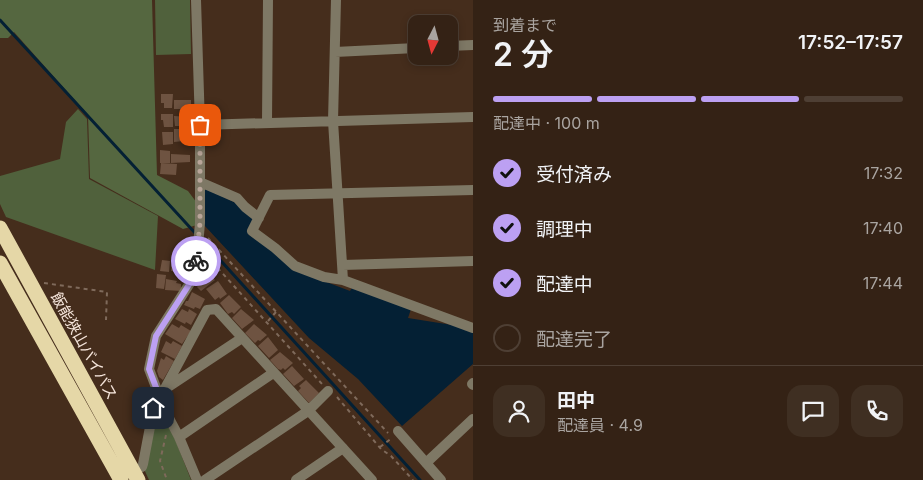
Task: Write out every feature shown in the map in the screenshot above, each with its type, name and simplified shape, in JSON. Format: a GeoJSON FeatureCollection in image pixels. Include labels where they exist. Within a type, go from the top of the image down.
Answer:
{"type":"FeatureCollection","features":[{"type":"Feature","properties":{"kind":"highway","name":"飯能狭山バイパス"},"geometry":{"type":"LineString","coordinates":[[0,228],[131,477]]}},
{"type":"Feature","properties":{"kind":"highway"},"geometry":{"type":"LineString","coordinates":[[0,262],[131,477]]}},
{"type":"Feature","properties":{"kind":"street"},"geometry":{"type":"LineString","coordinates":[[131,477],[143,464],[157,390],[149,369],[156,336],[192,280],[198,245],[200,229],[200,125],[196,0]]}},
{"type":"Feature","properties":{"kind":"street"},"geometry":{"type":"LineString","coordinates":[[267,122],[268,0]]}},
{"type":"Feature","properties":{"kind":"street"},"geometry":{"type":"LineString","coordinates":[[336,0],[333,121],[343,280]]}},
{"type":"Feature","properties":{"kind":"street"},"geometry":{"type":"LineString","coordinates":[[458,46],[473,45]]}},
{"type":"Feature","properties":{"kind":"street"},"geometry":{"type":"LineString","coordinates":[[335,52],[408,48]]}},
{"type":"Feature","properties":{"kind":"street"},"geometry":{"type":"LineString","coordinates":[[200,125],[473,117]]}},
{"type":"Feature","properties":{"kind":"street"},"geometry":{"type":"LineString","coordinates":[[200,182],[237,198],[259,218]]}},
{"type":"Feature","properties":{"kind":"street"},"geometry":{"type":"LineString","coordinates":[[473,190],[270,195],[252,231],[295,266],[324,277],[343,280],[473,328]]}},
{"type":"Feature","properties":{"kind":"street"},"geometry":{"type":"LineString","coordinates":[[343,265],[473,261]]}},
{"type":"Feature","properties":{"kind":"street"},"geometry":{"type":"LineString","coordinates":[[197,480],[177,434],[161,405],[164,390],[207,310],[216,309],[372,480]]}},
{"type":"Feature","properties":{"kind":"street"},"geometry":{"type":"LineString","coordinates":[[164,390],[242,338]]}},
{"type":"Feature","properties":{"kind":"street"},"geometry":{"type":"LineString","coordinates":[[177,434],[273,373]]}},
{"type":"Feature","properties":{"kind":"street"},"geometry":{"type":"LineString","coordinates":[[205,480],[308,411],[328,391]]}},
{"type":"Feature","properties":{"kind":"street"},"geometry":{"type":"LineString","coordinates":[[426,463],[473,419]]}},
{"type":"Feature","properties":{"kind":"street"},"geometry":{"type":"LineString","coordinates":[[394,436],[426,463],[441,480]]}},
{"type":"Feature","properties":{"kind":"street"},"geometry":{"type":"LineString","coordinates":[[296,480],[343,448]]}},
{"type":"Feature","properties":{"kind":"path"},"geometry":{"type":"LineString","coordinates":[[200,229],[394,436],[380,447]]}},
{"type":"Feature","properties":{"kind":"path"},"geometry":{"type":"LineString","coordinates":[[198,245],[328,391],[334,395],[380,447],[413,480]]}},
{"type":"Feature","properties":{"kind":"path"},"geometry":{"type":"LineString","coordinates":[[27,280],[107,292],[106,320]]}},
{"type":"Feature","properties":{"kind":"path"},"geometry":{"type":"LineString","coordinates":[[267,321],[276,312]]}},
{"type":"Feature","properties":{"kind":"path"},"geometry":{"type":"LineString","coordinates":[[167,480],[161,468],[161,453],[166,435],[177,434]]}},
{"type":"Feature","properties":{"kind":"green space"},"geometry":{"type":"Polygon","coordinates":[[[0,0],[152,0],[157,175],[188,191],[197,203],[197,225],[183,229],[90,178],[88,115],[14,32],[8,38],[0,38],[0,0]]]}},
{"type":"Feature","properties":{"kind":"green space"},"geometry":{"type":"Polygon","coordinates":[[[155,0],[190,0],[191,54],[156,55],[155,0]]]}},
{"type":"Feature","properties":{"kind":"green space"},"geometry":{"type":"Polygon","coordinates":[[[78,109],[87,119],[89,179],[158,216],[155,270],[6,217],[0,204],[0,176],[60,159],[66,122],[78,109]]]}},
{"type":"Feature","properties":{"kind":"green space"},"geometry":{"type":"Polygon","coordinates":[[[158,408],[175,439],[191,480],[149,480],[144,469],[158,408]]]}},
{"type":"Feature","properties":{"kind":"water"},"geometry":{"type":"Polygon","coordinates":[[[206,189],[236,203],[253,219],[248,234],[277,254],[295,270],[350,291],[353,286],[411,309],[408,318],[452,325],[473,331],[473,364],[402,426],[358,379],[309,338],[204,225],[204,190],[206,189]]]}},
{"type":"Feature","properties":{"kind":"building"},"geometry":{"type":"Polygon","coordinates":[[[161,94],[173,94],[172,108],[164,108],[164,103],[161,103],[161,94]]]}},
{"type":"Feature","properties":{"kind":"building"},"geometry":{"type":"Polygon","coordinates":[[[174,100],[191,100],[191,109],[174,109],[174,100]]]}},
{"type":"Feature","properties":{"kind":"building"},"geometry":{"type":"Polygon","coordinates":[[[161,114],[173,114],[173,127],[164,127],[161,114]]]}},
{"type":"Feature","properties":{"kind":"building"},"geometry":{"type":"Polygon","coordinates":[[[174,116],[190,117],[190,126],[175,126],[174,116]]]}},
{"type":"Feature","properties":{"kind":"building"},"geometry":{"type":"Polygon","coordinates":[[[174,129],[188,129],[188,137],[183,137],[184,141],[174,142],[174,129]]]}},
{"type":"Feature","properties":{"kind":"building"},"geometry":{"type":"Polygon","coordinates":[[[162,132],[173,132],[173,144],[163,145],[162,132]]]}},
{"type":"Feature","properties":{"kind":"building"},"geometry":{"type":"Polygon","coordinates":[[[160,150],[170,151],[170,163],[160,163],[160,150]]]}},
{"type":"Feature","properties":{"kind":"building"},"geometry":{"type":"Polygon","coordinates":[[[171,154],[190,155],[190,162],[171,163],[171,154]]]}},
{"type":"Feature","properties":{"kind":"building"},"geometry":{"type":"Polygon","coordinates":[[[161,163],[177,164],[176,175],[160,174],[161,163]]]}},
{"type":"Feature","properties":{"kind":"building"},"geometry":{"type":"Polygon","coordinates":[[[162,260],[170,261],[169,272],[160,271],[162,260]]]}},
{"type":"Feature","properties":{"kind":"building"},"geometry":{"type":"Polygon","coordinates":[[[172,261],[188,263],[187,272],[171,271],[172,261]]]}},
{"type":"Feature","properties":{"kind":"building"},"geometry":{"type":"Polygon","coordinates":[[[200,270],[205,271],[215,280],[201,291],[197,287],[200,270]]]}},
{"type":"Feature","properties":{"kind":"building"},"geometry":{"type":"Polygon","coordinates":[[[157,274],[166,275],[164,289],[156,288],[157,274]]]}},
{"type":"Feature","properties":{"kind":"building"},"geometry":{"type":"Polygon","coordinates":[[[166,279],[177,281],[176,283],[181,284],[181,291],[165,290],[166,279]]]}},
{"type":"Feature","properties":{"kind":"building"},"geometry":{"type":"Polygon","coordinates":[[[218,281],[227,294],[215,300],[206,289],[218,281]]]}},
{"type":"Feature","properties":{"kind":"building"},"geometry":{"type":"Polygon","coordinates":[[[192,292],[205,299],[200,309],[184,305],[192,292]]]}},
{"type":"Feature","properties":{"kind":"building"},"geometry":{"type":"Polygon","coordinates":[[[229,295],[241,307],[234,314],[232,312],[228,314],[220,303],[229,295]]]}},
{"type":"Feature","properties":{"kind":"building"},"geometry":{"type":"Polygon","coordinates":[[[182,309],[188,312],[189,309],[197,314],[191,325],[175,319],[182,309]]]}},
{"type":"Feature","properties":{"kind":"building"},"geometry":{"type":"Polygon","coordinates":[[[241,309],[254,320],[242,329],[232,318],[241,309]]]}},
{"type":"Feature","properties":{"kind":"building"},"geometry":{"type":"Polygon","coordinates":[[[172,324],[179,328],[181,325],[191,331],[182,344],[165,334],[172,324]]]}},
{"type":"Feature","properties":{"kind":"building"},"geometry":{"type":"Polygon","coordinates":[[[254,324],[267,335],[255,343],[245,333],[254,324]]]}},
{"type":"Feature","properties":{"kind":"building"},"geometry":{"type":"Polygon","coordinates":[[[268,337],[278,350],[269,358],[258,346],[268,337]]]}},
{"type":"Feature","properties":{"kind":"building"},"geometry":{"type":"Polygon","coordinates":[[[166,341],[171,344],[173,341],[182,346],[175,359],[161,352],[166,341]]]}},
{"type":"Feature","properties":{"kind":"building"},"geometry":{"type":"Polygon","coordinates":[[[280,352],[293,363],[285,370],[283,368],[281,370],[278,369],[270,360],[280,352]]]}},
{"type":"Feature","properties":{"kind":"building"},"geometry":{"type":"Polygon","coordinates":[[[166,356],[174,361],[163,380],[159,377],[157,371],[161,358],[164,360],[166,356]]]}},
{"type":"Feature","properties":{"kind":"building"},"geometry":{"type":"Polygon","coordinates":[[[292,366],[304,379],[294,386],[283,374],[292,366]]]}},
{"type":"Feature","properties":{"kind":"building"},"geometry":{"type":"Polygon","coordinates":[[[306,380],[319,393],[309,403],[298,391],[301,388],[299,386],[306,380]]]}},
{"type":"Feature","properties":{"kind":"waterway"},"geometry":{"type":"LineString","coordinates":[[0,20],[196,234]]}},
{"type":"Feature","properties":{"kind":"waterway"},"geometry":{"type":"LineString","coordinates":[[202,240],[420,480]]}},
{"type":"Feature","properties":{"kind":"way so far"},"geometry":{"type":"LineString","coordinates":[[196,261],[200,223],[200,125]]}},
{"type":"Feature","properties":{"kind":"route"},"geometry":{"type":"LineString","coordinates":[[153,408],[157,390],[149,369],[156,336],[192,280],[196,261]]}}]}
